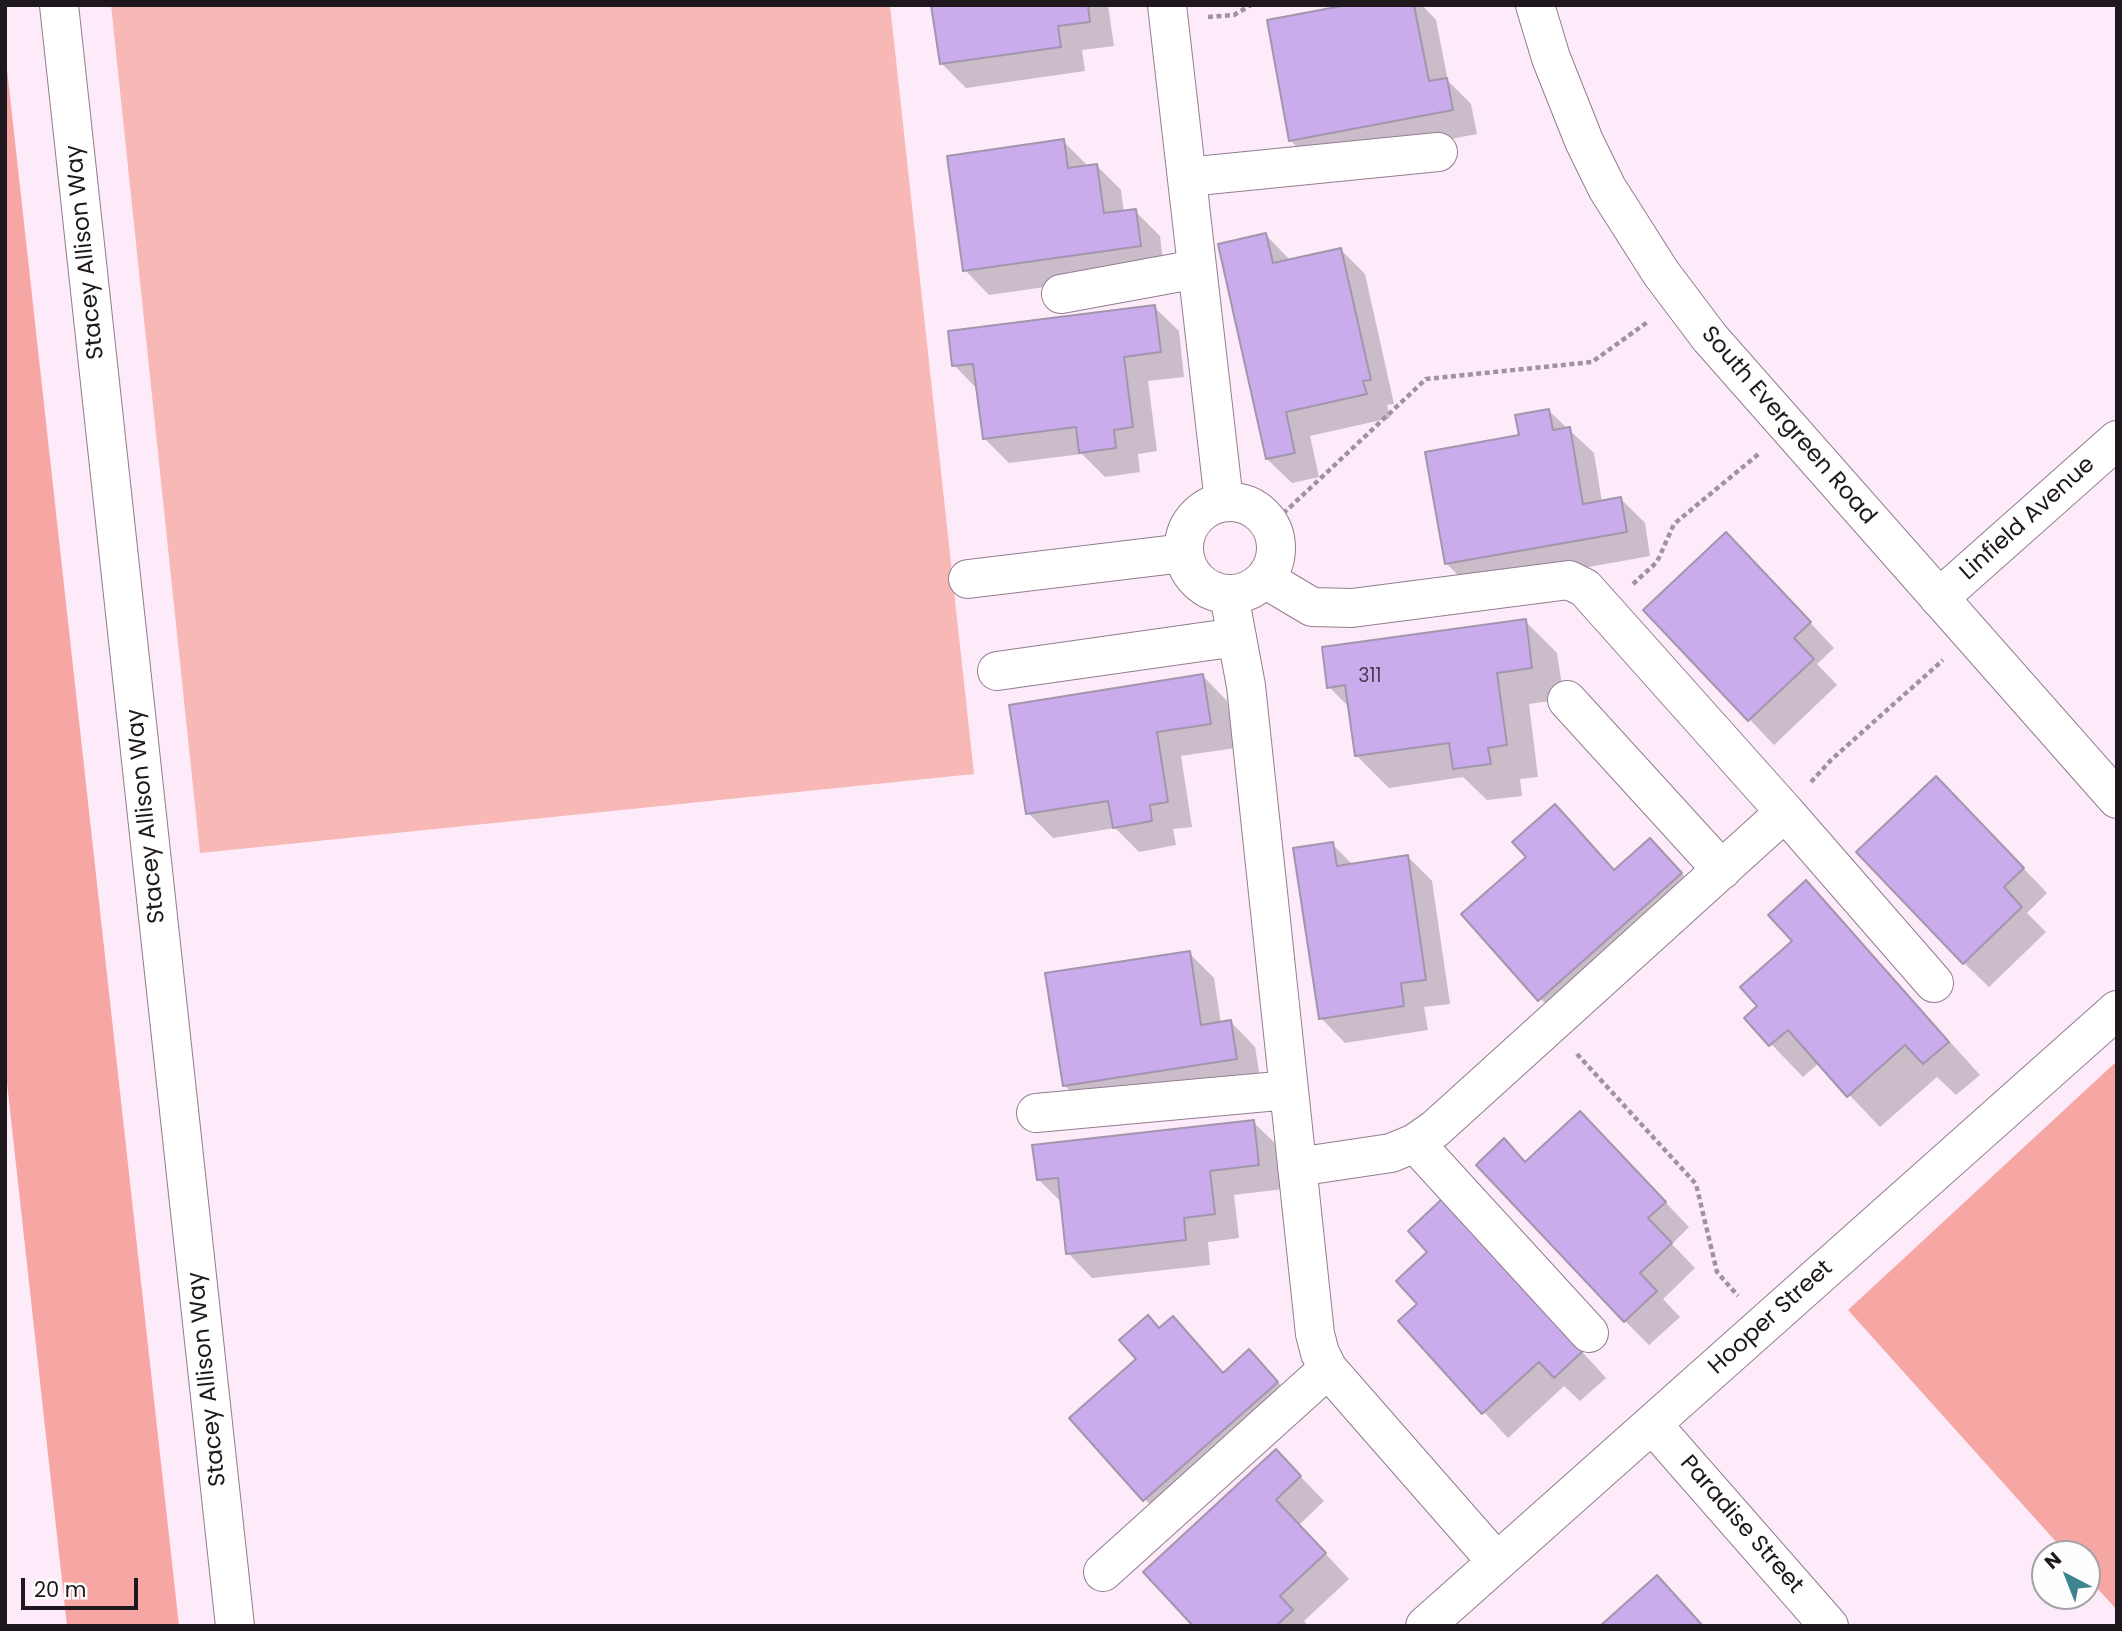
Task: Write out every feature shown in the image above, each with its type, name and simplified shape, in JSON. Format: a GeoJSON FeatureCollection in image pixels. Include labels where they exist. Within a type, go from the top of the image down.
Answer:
{"type":"FeatureCollection","features":[{"type":"Feature","properties":{"kind":"street","name":"Stacey Allison Way"},"geometry":{"type":"LineString","coordinates":[[59,5],[235,1626]]}},
{"type":"Feature","properties":{"kind":"street"},"geometry":{"type":"LineString","coordinates":[[1167,5],[1224,502]]}},
{"type":"Feature","properties":{"kind":"street","name":"South Evergreen Road"},"geometry":{"type":"LineString","coordinates":[[1535,5],[1555,70],[1608,188],[1680,299],[1789,428],[2117,799]]}},
{"type":"Feature","properties":{"kind":"street"},"geometry":{"type":"LineString","coordinates":[[1187,177],[1438,152]]}},
{"type":"Feature","properties":{"kind":"street"},"geometry":{"type":"LineString","coordinates":[[1060,294],[1197,269]]}},
{"type":"Feature","properties":{"kind":"street","name":"Linfield Avenue"},"geometry":{"type":"LineString","coordinates":[[1939,598],[2117,440]]}},
{"type":"Feature","properties":{"kind":"street"},"geometry":{"type":"LineString","coordinates":[[1224,502],[1243,503],[1259,511],[1271,525],[1276,553],[1265,579],[1248,590],[1229,594],[1208,589],[1191,574],[1184,553],[1187,530],[1202,511],[1224,502]]}},
{"type":"Feature","properties":{"kind":"street"},"geometry":{"type":"LineString","coordinates":[[968,579],[1184,553]]}},
{"type":"Feature","properties":{"kind":"street"},"geometry":{"type":"LineString","coordinates":[[1265,579],[1312,607],[1352,608],[1569,580],[1585,588],[1934,983]]}},
{"type":"Feature","properties":{"kind":"street"},"geometry":{"type":"LineString","coordinates":[[1229,594],[1246,686],[1315,1334],[1328,1369],[1497,1562]]}},
{"type":"Feature","properties":{"kind":"street"},"geometry":{"type":"LineString","coordinates":[[996,671],[1237,637]]}},
{"type":"Feature","properties":{"kind":"street"},"geometry":{"type":"LineString","coordinates":[[1567,700],[1722,870]]}},
{"type":"Feature","properties":{"kind":"street"},"geometry":{"type":"LineString","coordinates":[[1297,1167],[1391,1153],[1415,1143],[1785,812]]}},
{"type":"Feature","properties":{"kind":"street","name":"Hooper Street"},"geometry":{"type":"LineString","coordinates":[[1425,1626],[2117,1010]]}},
{"type":"Feature","properties":{"kind":"street"},"geometry":{"type":"LineString","coordinates":[[1036,1113],[1289,1090]]}},
{"type":"Feature","properties":{"kind":"street"},"geometry":{"type":"LineString","coordinates":[[1415,1143],[1588,1334]]}},
{"type":"Feature","properties":{"kind":"street"},"geometry":{"type":"LineString","coordinates":[[1103,1572],[1328,1369]]}},
{"type":"Feature","properties":{"kind":"street","name":"Paradise Street"},"geometry":{"type":"LineString","coordinates":[[1652,1424],[1829,1626]]}},
{"type":"Feature","properties":{"kind":"path"},"geometry":{"type":"LineString","coordinates":[[1271,525],[1426,379],[1592,362],[1680,299]]}},
{"type":"Feature","properties":{"kind":"path"},"geometry":{"type":"LineString","coordinates":[[1609,615],[1625,592],[1657,562],[1674,524],[1789,428]]}},
{"type":"Feature","properties":{"kind":"path"},"geometry":{"type":"LineString","coordinates":[[1785,812],[1831,760],[1971,634]]}},
{"type":"Feature","properties":{"kind":"path"},"geometry":{"type":"LineString","coordinates":[[1550,1025],[1696,1184],[1717,1272],[1764,1325]]}},
{"type":"Feature","properties":{"kind":"shaded area"},"geometry":{"type":"Polygon","coordinates":[[[111,5],[890,5],[974,774],[200,853],[111,5]]]}},
{"type":"Feature","properties":{"kind":"shaded area"},"geometry":{"type":"Polygon","coordinates":[[[5,51],[179,1626],[67,1626],[5,1065],[5,51]]]}},
{"type":"Feature","properties":{"kind":"shaded area"},"geometry":{"type":"Polygon","coordinates":[[[2117,1061],[2117,1610],[2101,1592],[2101,1540],[2054,1540],[1848,1310],[2117,1061]]]}},
{"type":"Feature","properties":{"kind":"building"},"geometry":{"type":"Polygon","coordinates":[[[931,5],[1088,5],[1090,22],[1058,26],[1061,47],[940,64],[931,5]]]}},
{"type":"Feature","properties":{"kind":"building"},"geometry":{"type":"Polygon","coordinates":[[[1347,5],[1414,5],[1429,81],[1447,78],[1453,110],[1289,141],[1267,20],[1347,5]]]}},
{"type":"Feature","properties":{"kind":"building"},"geometry":{"type":"Polygon","coordinates":[[[1064,139],[1068,168],[1097,164],[1104,213],[1136,209],[1141,246],[963,271],[947,156],[1064,139]]]}},
{"type":"Feature","properties":{"kind":"building"},"geometry":{"type":"Polygon","coordinates":[[[1266,233],[1273,263],[1341,248],[1371,380],[1363,381],[1367,394],[1286,412],[1295,453],[1266,459],[1218,244],[1266,233]]]}},
{"type":"Feature","properties":{"kind":"building"},"geometry":{"type":"Polygon","coordinates":[[[1155,305],[1161,352],[1124,357],[1133,427],[1114,430],[1116,448],[1079,453],[1076,427],[983,439],[973,364],[952,366],[948,331],[1155,305]]]}},
{"type":"Feature","properties":{"kind":"building"},"geometry":{"type":"Polygon","coordinates":[[[1549,409],[1553,430],[1570,427],[1583,504],[1621,497],[1627,532],[1445,564],[1425,452],[1519,435],[1515,415],[1549,409]]]}},
{"type":"Feature","properties":{"kind":"building"},"geometry":{"type":"Polygon","coordinates":[[[1726,532],[1811,622],[1794,638],[1814,659],[1748,721],[1643,610],[1726,532]]]}},
{"type":"Feature","properties":{"kind":"building"},"geometry":{"type":"Polygon","coordinates":[[[1526,619],[1532,668],[1497,673],[1507,745],[1488,748],[1491,764],[1453,769],[1449,743],[1355,756],[1345,685],[1327,688],[1322,647],[1526,619]]]}},
{"type":"Feature","properties":{"kind":"building"},"geometry":{"type":"Polygon","coordinates":[[[1203,674],[1211,724],[1157,732],[1168,802],[1150,805],[1152,821],[1113,828],[1108,801],[1026,814],[1009,705],[1203,674]]]}},
{"type":"Feature","properties":{"kind":"building"},"geometry":{"type":"Polygon","coordinates":[[[1936,776],[2024,868],[2004,887],[2022,907],[1963,964],[1856,852],[1936,776]]]}},
{"type":"Feature","properties":{"kind":"building"},"geometry":{"type":"Polygon","coordinates":[[[1555,804],[1614,870],[1650,838],[1682,873],[1538,1001],[1461,914],[1526,857],[1512,842],[1555,804]]]}},
{"type":"Feature","properties":{"kind":"building"},"geometry":{"type":"Polygon","coordinates":[[[1333,842],[1337,866],[1408,855],[1426,980],[1401,983],[1404,1006],[1319,1019],[1293,848],[1333,842]]]}},
{"type":"Feature","properties":{"kind":"building"},"geometry":{"type":"Polygon","coordinates":[[[1806,880],[1949,1042],[1923,1064],[1905,1045],[1847,1097],[1788,1030],[1769,1046],[1744,1018],[1757,1006],[1740,987],[1792,941],[1768,915],[1806,880]]]}},
{"type":"Feature","properties":{"kind":"building"},"geometry":{"type":"Polygon","coordinates":[[[1190,951],[1201,1025],[1231,1020],[1237,1059],[1063,1086],[1045,973],[1190,951]]]}},
{"type":"Feature","properties":{"kind":"building"},"geometry":{"type":"Polygon","coordinates":[[[1580,1111],[1666,1202],[1648,1218],[1672,1243],[1640,1273],[1657,1291],[1624,1322],[1476,1165],[1504,1138],[1525,1162],[1580,1111]]]}},
{"type":"Feature","properties":{"kind":"building"},"geometry":{"type":"Polygon","coordinates":[[[1254,1120],[1259,1165],[1210,1171],[1215,1214],[1184,1218],[1186,1240],[1066,1254],[1058,1178],[1037,1180],[1032,1145],[1254,1120]]]}},
{"type":"Feature","properties":{"kind":"building"},"geometry":{"type":"Polygon","coordinates":[[[1443,1198],[1582,1352],[1554,1378],[1539,1362],[1482,1414],[1398,1321],[1417,1304],[1396,1281],[1427,1252],[1408,1231],[1443,1198]]]}},
{"type":"Feature","properties":{"kind":"building"},"geometry":{"type":"Polygon","coordinates":[[[1148,1315],[1159,1328],[1173,1316],[1223,1373],[1249,1349],[1278,1382],[1143,1501],[1069,1418],[1136,1359],[1119,1340],[1148,1315]]]}},
{"type":"Feature","properties":{"kind":"building"},"geometry":{"type":"Polygon","coordinates":[[[1276,1449],[1301,1476],[1276,1500],[1326,1553],[1280,1596],[1293,1610],[1276,1626],[1193,1626],[1143,1572],[1276,1449]]]}},
{"type":"Feature","properties":{"kind":"building"},"geometry":{"type":"Polygon","coordinates":[[[1657,1575],[1703,1626],[1600,1626],[1657,1575]]]}}]}
